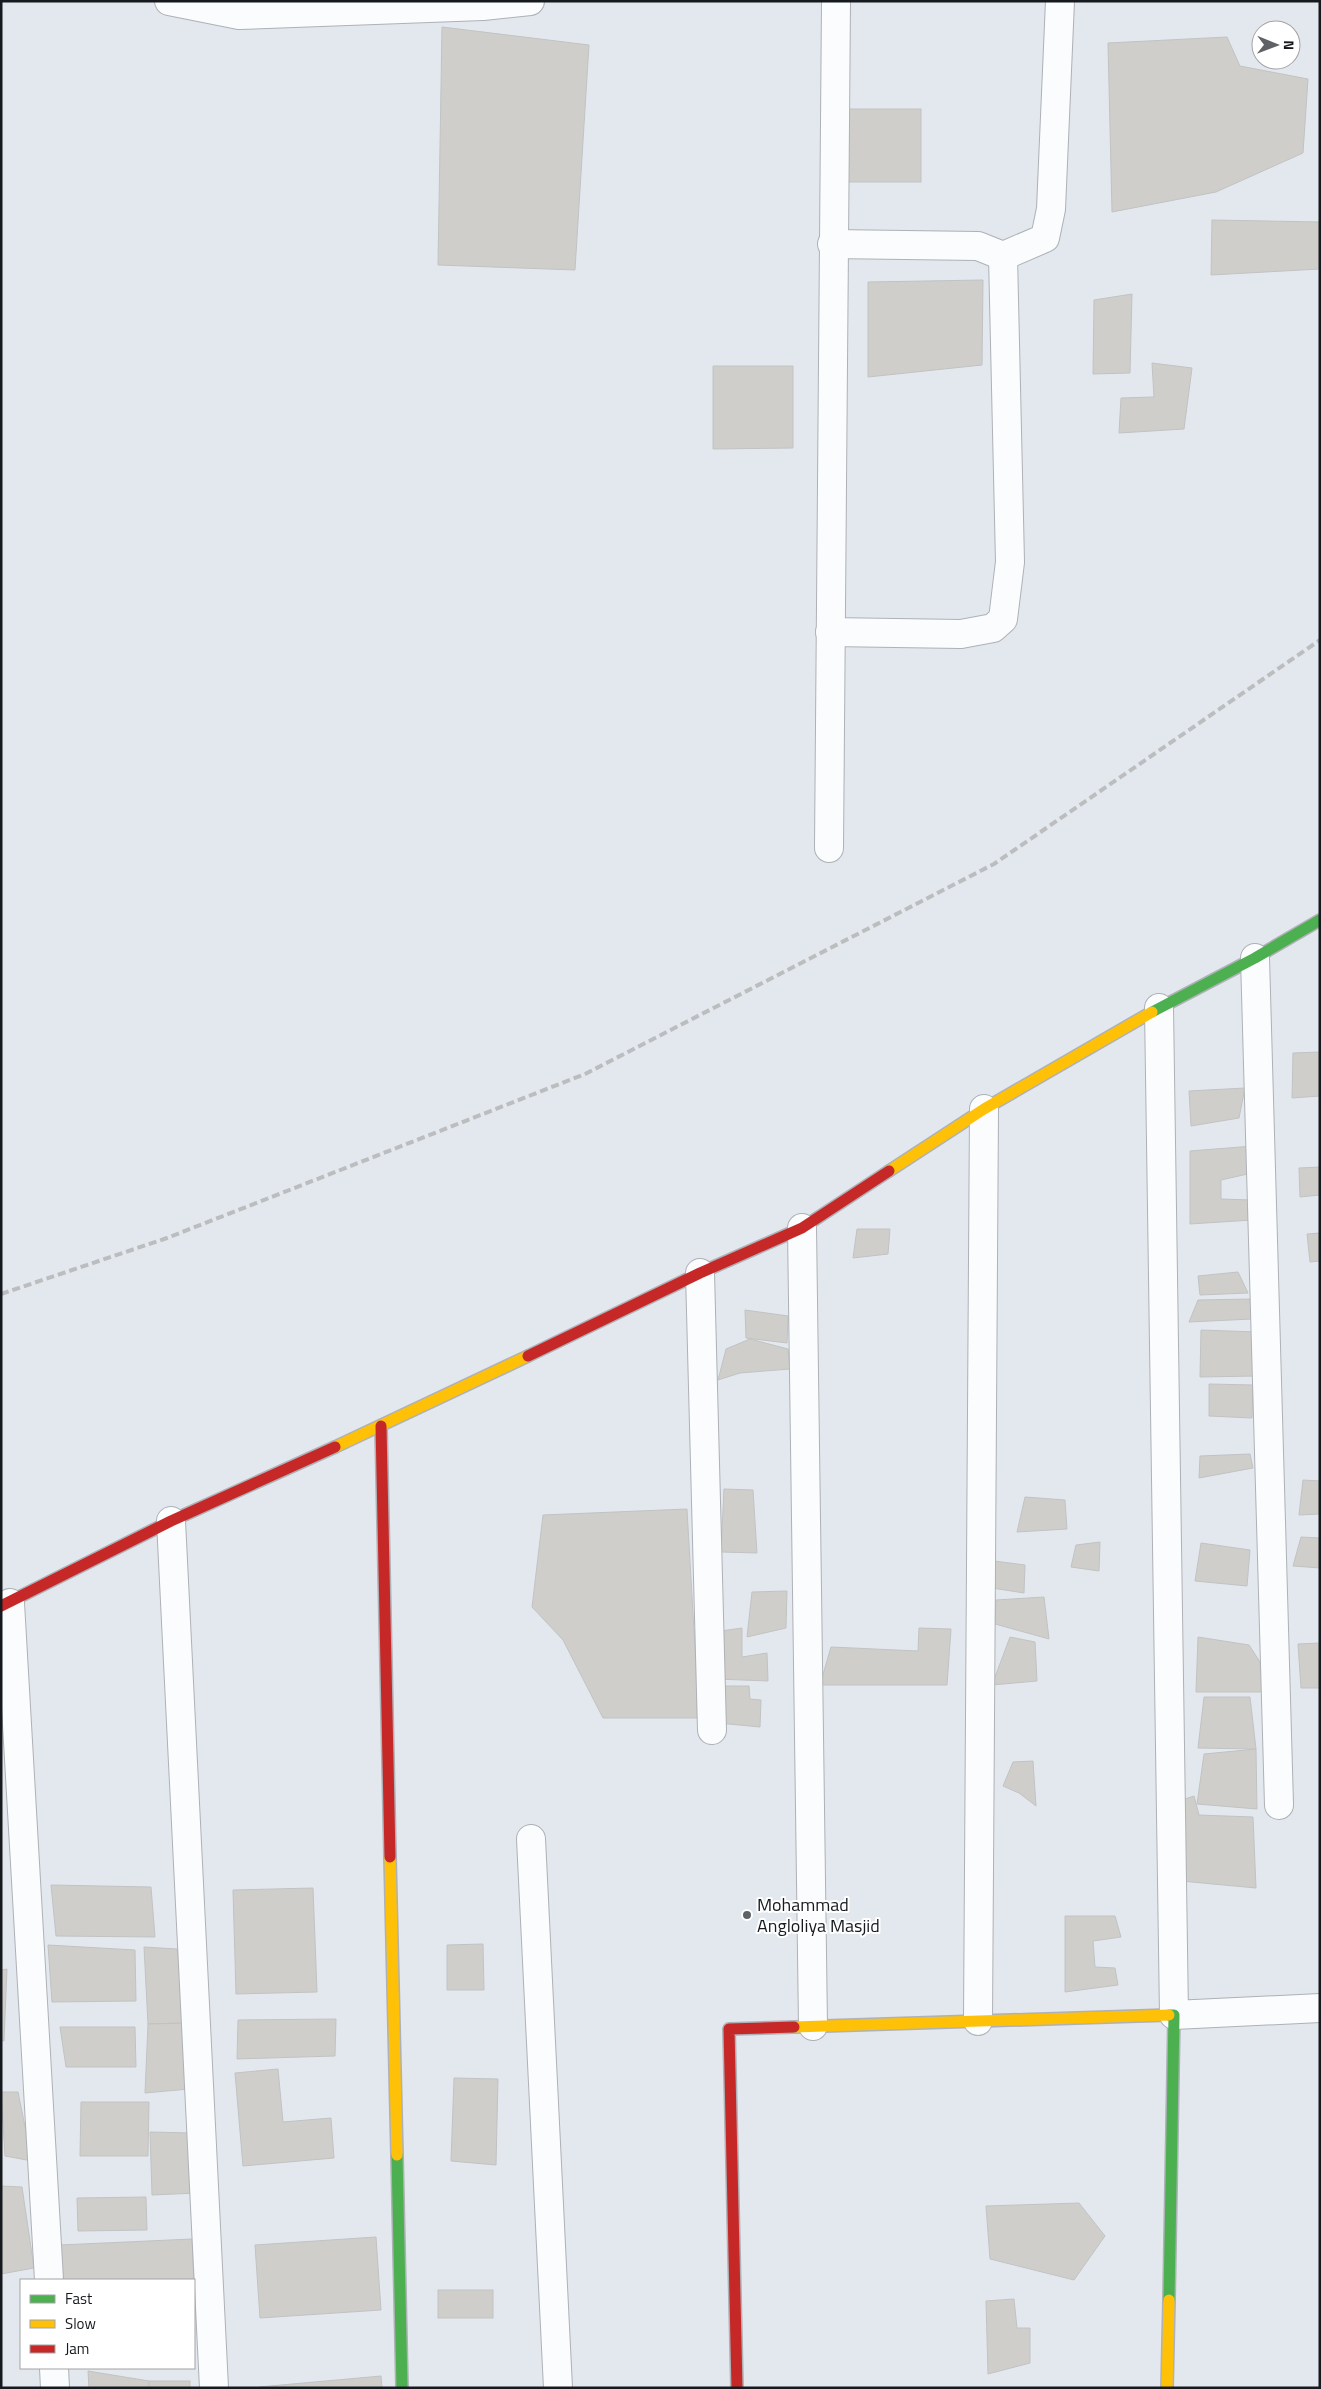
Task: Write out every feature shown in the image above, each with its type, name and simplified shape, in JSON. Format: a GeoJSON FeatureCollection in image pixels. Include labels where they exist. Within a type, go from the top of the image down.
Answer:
{"type":"FeatureCollection","features":[{"type":"Feature","properties":{"kind":"street"},"geometry":{"type":"LineString","coordinates":[[169,1],[239,15],[483,6],[530,1]]}},
{"type":"Feature","properties":{"kind":"street"},"geometry":{"type":"LineString","coordinates":[[829,848],[832,244],[836,1]]}},
{"type":"Feature","properties":{"kind":"street"},"geometry":{"type":"LineString","coordinates":[[832,244],[978,246],[1003,256],[1045,238],[1051,209],[1060,1]]}},
{"type":"Feature","properties":{"kind":"street"},"geometry":{"type":"LineString","coordinates":[[830,632],[961,634],[994,628],[1003,619],[1010,562],[1003,256]]}},
{"type":"Feature","properties":{"kind":"street"},"geometry":{"type":"LineString","coordinates":[[49,2279],[6,1604],[171,1521],[381,1426],[700,1273],[802,1228],[984,1108],[1320,920]]}},
{"type":"Feature","properties":{"kind":"street"},"geometry":{"type":"LineString","coordinates":[[1255,958],[1279,1805]]}},
{"type":"Feature","properties":{"kind":"street"},"geometry":{"type":"LineString","coordinates":[[1160,1008],[1174,2015],[1166,2388]]}},
{"type":"Feature","properties":{"kind":"street"},"geometry":{"type":"LineString","coordinates":[[978,2021],[984,1108]]}},
{"type":"Feature","properties":{"kind":"street"},"geometry":{"type":"LineString","coordinates":[[802,1228],[813,2026]]}},
{"type":"Feature","properties":{"kind":"street"},"geometry":{"type":"LineString","coordinates":[[700,1273],[712,1730]]}},
{"type":"Feature","properties":{"kind":"street"},"geometry":{"type":"LineString","coordinates":[[381,1426],[402,2388]]}},
{"type":"Feature","properties":{"kind":"street"},"geometry":{"type":"LineString","coordinates":[[171,1521],[214,2388]]}},
{"type":"Feature","properties":{"kind":"street"},"geometry":{"type":"LineString","coordinates":[[531,1839],[558,2388]]}},
{"type":"Feature","properties":{"kind":"street"},"geometry":{"type":"LineString","coordinates":[[737,2388],[728,2029],[1174,2015],[1320,2008]]}},
{"type":"Feature","properties":{"kind":"street"},"geometry":{"type":"LineString","coordinates":[[54,2369],[55,2388]]}},
{"type":"Feature","properties":{"kind":"building"},"geometry":{"type":"Polygon","coordinates":[[[442,27],[589,45],[575,270],[438,265],[442,27]]]}},
{"type":"Feature","properties":{"kind":"building"},"geometry":{"type":"Polygon","coordinates":[[[1227,37],[1240,66],[1251,68],[1251,70],[1261,70],[1308,79],[1303,153],[1216,192],[1112,212],[1108,43],[1227,37]]]}},
{"type":"Feature","properties":{"kind":"building"},"geometry":{"type":"Polygon","coordinates":[[[845,109],[921,109],[921,182],[845,182],[845,109]]]}},
{"type":"Feature","properties":{"kind":"building"},"geometry":{"type":"Polygon","coordinates":[[[1212,220],[1320,222],[1320,269],[1211,275],[1212,220]]]}},
{"type":"Feature","properties":{"kind":"building"},"geometry":{"type":"Polygon","coordinates":[[[983,280],[982,365],[868,377],[868,282],[983,280]]]}},
{"type":"Feature","properties":{"kind":"building"},"geometry":{"type":"Polygon","coordinates":[[[1132,294],[1130,373],[1093,374],[1094,300],[1132,294]]]}},
{"type":"Feature","properties":{"kind":"building"},"geometry":{"type":"Polygon","coordinates":[[[1152,363],[1192,368],[1184,429],[1119,433],[1121,398],[1154,397],[1152,363]]]}},
{"type":"Feature","properties":{"kind":"building"},"geometry":{"type":"Polygon","coordinates":[[[713,366],[793,366],[793,448],[713,449],[713,366]]]}},
{"type":"Feature","properties":{"kind":"building"},"geometry":{"type":"Polygon","coordinates":[[[1320,1052],[1320,1096],[1292,1098],[1293,1053],[1320,1052]]]}},
{"type":"Feature","properties":{"kind":"building"},"geometry":{"type":"Polygon","coordinates":[[[1245,1088],[1239,1118],[1191,1126],[1189,1091],[1245,1088]]]}},
{"type":"Feature","properties":{"kind":"building"},"geometry":{"type":"Polygon","coordinates":[[[1253,1146],[1252,1173],[1221,1180],[1221,1199],[1252,1200],[1252,1220],[1190,1224],[1190,1151],[1253,1146]]]}},
{"type":"Feature","properties":{"kind":"building"},"geometry":{"type":"Polygon","coordinates":[[[1320,1167],[1320,1195],[1300,1197],[1299,1168],[1320,1167]]]}},
{"type":"Feature","properties":{"kind":"building"},"geometry":{"type":"Polygon","coordinates":[[[857,1229],[890,1229],[888,1254],[853,1258],[857,1229]]]}},
{"type":"Feature","properties":{"kind":"building"},"geometry":{"type":"Polygon","coordinates":[[[1320,1233],[1320,1261],[1310,1262],[1307,1234],[1320,1233]]]}},
{"type":"Feature","properties":{"kind":"building"},"geometry":{"type":"Polygon","coordinates":[[[1238,1272],[1248,1293],[1200,1295],[1198,1276],[1238,1272]]]}},
{"type":"Feature","properties":{"kind":"building"},"geometry":{"type":"Polygon","coordinates":[[[1250,1299],[1252,1319],[1189,1322],[1198,1300],[1250,1299]]]}},
{"type":"Feature","properties":{"kind":"building"},"geometry":{"type":"Polygon","coordinates":[[[745,1310],[788,1316],[787,1343],[746,1338],[745,1310]]]}},
{"type":"Feature","properties":{"kind":"building"},"geometry":{"type":"Polygon","coordinates":[[[1201,1330],[1257,1332],[1257,1376],[1200,1377],[1201,1330]]]}},
{"type":"Feature","properties":{"kind":"building"},"geometry":{"type":"Polygon","coordinates":[[[750,1339],[788,1349],[790,1369],[740,1373],[718,1380],[726,1349],[750,1339]]]}},
{"type":"Feature","properties":{"kind":"building"},"geometry":{"type":"Polygon","coordinates":[[[1209,1384],[1253,1385],[1252,1418],[1209,1416],[1209,1384]]]}},
{"type":"Feature","properties":{"kind":"building"},"geometry":{"type":"Polygon","coordinates":[[[1250,1454],[1253,1468],[1199,1478],[1200,1456],[1250,1454]]]}},
{"type":"Feature","properties":{"kind":"building"},"geometry":{"type":"Polygon","coordinates":[[[1303,1480],[1320,1481],[1320,1514],[1299,1515],[1303,1480]]]}},
{"type":"Feature","properties":{"kind":"building"},"geometry":{"type":"Polygon","coordinates":[[[724,1489],[753,1490],[757,1553],[721,1552],[724,1489]]]}},
{"type":"Feature","properties":{"kind":"building"},"geometry":{"type":"Polygon","coordinates":[[[1025,1497],[1065,1500],[1067,1529],[1017,1532],[1025,1497]]]}},
{"type":"Feature","properties":{"kind":"building"},"geometry":{"type":"Polygon","coordinates":[[[687,1509],[699,1718],[603,1718],[563,1640],[532,1607],[543,1515],[687,1509]]]}},
{"type":"Feature","properties":{"kind":"building"},"geometry":{"type":"Polygon","coordinates":[[[1301,1537],[1320,1538],[1320,1568],[1293,1566],[1301,1537]]]}},
{"type":"Feature","properties":{"kind":"building"},"geometry":{"type":"Polygon","coordinates":[[[1100,1542],[1099,1571],[1071,1567],[1076,1545],[1100,1542]]]}},
{"type":"Feature","properties":{"kind":"building"},"geometry":{"type":"Polygon","coordinates":[[[1201,1543],[1250,1550],[1247,1586],[1195,1581],[1201,1543]]]}},
{"type":"Feature","properties":{"kind":"building"},"geometry":{"type":"Polygon","coordinates":[[[994,1561],[1025,1565],[1024,1593],[992,1588],[994,1561]]]}},
{"type":"Feature","properties":{"kind":"building"},"geometry":{"type":"Polygon","coordinates":[[[787,1591],[786,1628],[747,1637],[752,1592],[787,1591]]]}},
{"type":"Feature","properties":{"kind":"building"},"geometry":{"type":"Polygon","coordinates":[[[1044,1597],[1049,1639],[995,1624],[996,1600],[1044,1597]]]}},
{"type":"Feature","properties":{"kind":"building"},"geometry":{"type":"Polygon","coordinates":[[[742,1628],[742,1657],[767,1653],[768,1681],[716,1679],[721,1631],[742,1628]]]}},
{"type":"Feature","properties":{"kind":"building"},"geometry":{"type":"Polygon","coordinates":[[[919,1628],[951,1629],[947,1685],[820,1685],[831,1647],[918,1651],[919,1628]]]}},
{"type":"Feature","properties":{"kind":"building"},"geometry":{"type":"Polygon","coordinates":[[[1010,1637],[1035,1642],[1037,1681],[992,1685],[1010,1637]]]}},
{"type":"Feature","properties":{"kind":"building"},"geometry":{"type":"Polygon","coordinates":[[[1198,1637],[1249,1645],[1260,1662],[1263,1692],[1196,1692],[1198,1637]]]}},
{"type":"Feature","properties":{"kind":"building"},"geometry":{"type":"Polygon","coordinates":[[[1320,1643],[1320,1688],[1301,1688],[1298,1644],[1320,1643]]]}},
{"type":"Feature","properties":{"kind":"building"},"geometry":{"type":"Polygon","coordinates":[[[721,1686],[749,1686],[750,1699],[761,1700],[760,1727],[718,1723],[721,1686]]]}},
{"type":"Feature","properties":{"kind":"building"},"geometry":{"type":"Polygon","coordinates":[[[1204,1697],[1250,1697],[1256,1749],[1198,1748],[1204,1697]]]}},
{"type":"Feature","properties":{"kind":"building"},"geometry":{"type":"Polygon","coordinates":[[[1256,1749],[1257,1809],[1197,1804],[1204,1754],[1256,1749]]]}},
{"type":"Feature","properties":{"kind":"building"},"geometry":{"type":"Polygon","coordinates":[[[1033,1761],[1036,1806],[1019,1793],[1003,1786],[1013,1762],[1033,1761]]]}},
{"type":"Feature","properties":{"kind":"building"},"geometry":{"type":"Polygon","coordinates":[[[1194,1796],[1199,1815],[1253,1817],[1256,1888],[1181,1881],[1185,1799],[1194,1796]]]}},
{"type":"Feature","properties":{"kind":"building"},"geometry":{"type":"Polygon","coordinates":[[[51,1885],[151,1887],[155,1937],[56,1936],[51,1885]]]}},
{"type":"Feature","properties":{"kind":"building"},"geometry":{"type":"Polygon","coordinates":[[[313,1888],[317,1992],[236,1994],[233,1890],[313,1888]]]}},
{"type":"Feature","properties":{"kind":"building"},"geometry":{"type":"Polygon","coordinates":[[[1065,1916],[1115,1916],[1121,1937],[1093,1941],[1095,1967],[1115,1968],[1118,1985],[1065,1992],[1065,1916]]]}},
{"type":"Feature","properties":{"kind":"building"},"geometry":{"type":"Polygon","coordinates":[[[483,1944],[484,1990],[447,1990],[447,1945],[483,1944]]]}},
{"type":"Feature","properties":{"kind":"building"},"geometry":{"type":"Polygon","coordinates":[[[48,1945],[135,1950],[136,2001],[52,2002],[48,1945]]]}},
{"type":"Feature","properties":{"kind":"building"},"geometry":{"type":"Polygon","coordinates":[[[144,1947],[177,1949],[188,2023],[148,2024],[144,1947]]]}},
{"type":"Feature","properties":{"kind":"building"},"geometry":{"type":"Polygon","coordinates":[[[7,1969],[4,2041],[1,2040],[1,1970],[7,1969]]]}},
{"type":"Feature","properties":{"kind":"building"},"geometry":{"type":"Polygon","coordinates":[[[336,2019],[335,2056],[237,2059],[238,2020],[336,2019]]]}},
{"type":"Feature","properties":{"kind":"building"},"geometry":{"type":"Polygon","coordinates":[[[188,2023],[189,2089],[145,2093],[148,2024],[188,2023]]]}},
{"type":"Feature","properties":{"kind":"building"},"geometry":{"type":"Polygon","coordinates":[[[60,2027],[135,2027],[136,2067],[66,2067],[60,2027]]]}},
{"type":"Feature","properties":{"kind":"building"},"geometry":{"type":"Polygon","coordinates":[[[278,2069],[283,2122],[331,2118],[334,2158],[243,2166],[235,2073],[278,2069]]]}},
{"type":"Feature","properties":{"kind":"building"},"geometry":{"type":"Polygon","coordinates":[[[454,2078],[498,2079],[496,2165],[451,2161],[454,2078]]]}},
{"type":"Feature","properties":{"kind":"building"},"geometry":{"type":"Polygon","coordinates":[[[1,2092],[18,2092],[32,2161],[5,2156],[1,2092]]]}},
{"type":"Feature","properties":{"kind":"building"},"geometry":{"type":"Polygon","coordinates":[[[81,2102],[149,2102],[148,2156],[80,2156],[81,2102]]]}},
{"type":"Feature","properties":{"kind":"building"},"geometry":{"type":"Polygon","coordinates":[[[150,2132],[191,2133],[197,2193],[152,2195],[150,2132]]]}},
{"type":"Feature","properties":{"kind":"building"},"geometry":{"type":"Polygon","coordinates":[[[1,2186],[22,2187],[34,2268],[1,2274],[1,2186]]]}},
{"type":"Feature","properties":{"kind":"building"},"geometry":{"type":"Polygon","coordinates":[[[146,2197],[147,2230],[78,2231],[77,2198],[146,2197]]]}},
{"type":"Feature","properties":{"kind":"building"},"geometry":{"type":"Polygon","coordinates":[[[1079,2203],[1105,2236],[1074,2280],[990,2259],[986,2206],[1079,2203]]]}},
{"type":"Feature","properties":{"kind":"building"},"geometry":{"type":"Polygon","coordinates":[[[376,2237],[381,2310],[260,2318],[255,2245],[376,2237]]]}},
{"type":"Feature","properties":{"kind":"building"},"geometry":{"type":"Polygon","coordinates":[[[192,2239],[194,2279],[61,2279],[60,2245],[192,2239]]]}},
{"type":"Feature","properties":{"kind":"building"},"geometry":{"type":"Polygon","coordinates":[[[438,2290],[493,2290],[493,2318],[438,2318],[438,2290]]]}},
{"type":"Feature","properties":{"kind":"building"},"geometry":{"type":"Polygon","coordinates":[[[1014,2299],[1017,2328],[1030,2328],[1030,2363],[988,2374],[986,2301],[1014,2299]]]}},
{"type":"Feature","properties":{"kind":"building"},"geometry":{"type":"Polygon","coordinates":[[[88,2371],[149,2381],[149,2388],[89,2388],[88,2371]]]}},
{"type":"Feature","properties":{"kind":"building"},"geometry":{"type":"Polygon","coordinates":[[[381,2376],[382,2388],[259,2387],[381,2376]]]}},
{"type":"Feature","properties":{"kind":"building"},"geometry":{"type":"Polygon","coordinates":[[[149,2381],[190,2381],[190,2388],[149,2388],[149,2381]]]}},
{"type":"Feature","properties":{"kind":"railway"},"geometry":{"type":"LineString","coordinates":[[1,1294],[167,1238],[585,1074],[994,864],[1320,640]]}},
{"type":"Feature","properties":{"kind":"traffic: fast"},"geometry":{"type":"LineString","coordinates":[[1152,1012],[1255,958],[1320,920]]}},
{"type":"Feature","properties":{"kind":"traffic: fast"},"geometry":{"type":"LineString","coordinates":[[1169,2015],[1174,2015],[1169,2300]]}},
{"type":"Feature","properties":{"kind":"traffic: fast"},"geometry":{"type":"LineString","coordinates":[[397,2155],[402,2388]]}},
{"type":"Feature","properties":{"kind":"traffic: slow"},"geometry":{"type":"LineString","coordinates":[[889,1171],[984,1109],[1152,1012]]}},
{"type":"Feature","properties":{"kind":"traffic: slow"},"geometry":{"type":"LineString","coordinates":[[335,1447],[528,1356]]}},
{"type":"Feature","properties":{"kind":"traffic: slow"},"geometry":{"type":"LineString","coordinates":[[390,1857],[397,2155]]}},
{"type":"Feature","properties":{"kind":"traffic: slow"},"geometry":{"type":"LineString","coordinates":[[794,2027],[1169,2015]]}},
{"type":"Feature","properties":{"kind":"traffic: slow"},"geometry":{"type":"LineString","coordinates":[[1167,2388],[1169,2300]]}},
{"type":"Feature","properties":{"kind":"traffic: jam"},"geometry":{"type":"LineString","coordinates":[[528,1356],[700,1273],[802,1228],[889,1171]]}},
{"type":"Feature","properties":{"kind":"traffic: jam"},"geometry":{"type":"LineString","coordinates":[[381,1426],[390,1857]]}},
{"type":"Feature","properties":{"kind":"traffic: jam"},"geometry":{"type":"LineString","coordinates":[[1,1606],[171,1521],[335,1447]]}},
{"type":"Feature","properties":{"kind":"traffic: jam"},"geometry":{"type":"LineString","coordinates":[[737,2388],[729,2029],[794,2027]]}},
{"type":"Feature","properties":{"kind":"place","name":"Mohammad Angloliya Masjid"},"geometry":{"type":"Point","coordinates":[747,1915]}}]}
